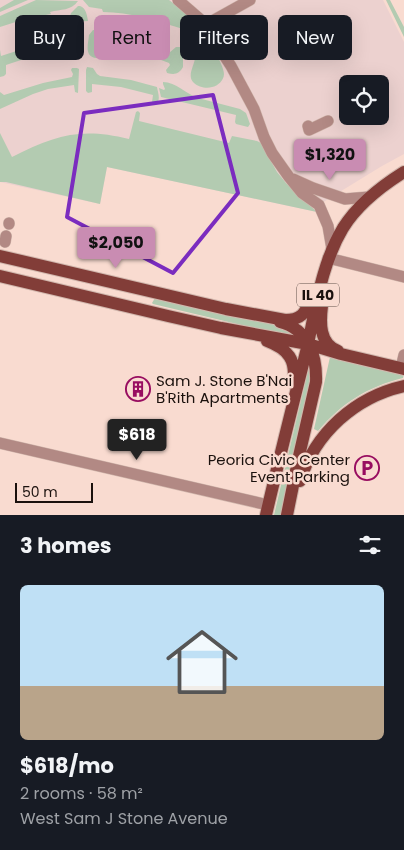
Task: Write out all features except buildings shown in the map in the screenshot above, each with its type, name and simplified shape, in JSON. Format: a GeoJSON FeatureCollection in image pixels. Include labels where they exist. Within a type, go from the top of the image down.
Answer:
{"type":"FeatureCollection","features":[{"type":"Feature","properties":{"kind":"main road","name":"IL 40"},"geometry":{"type":"LineString","coordinates":[[267,510],[321,284],[331,255],[347,222],[369,197],[404,172]]}},
{"type":"Feature","properties":{"kind":"main road"},"geometry":{"type":"LineString","coordinates":[[331,255],[321,316],[322,332],[330,347],[350,356]]}},
{"type":"Feature","properties":{"kind":"main road"},"geometry":{"type":"LineString","coordinates":[[0,256],[226,309],[290,325],[296,329],[306,340],[312,351],[316,382],[299,456],[289,515]]}},
{"type":"Feature","properties":{"kind":"main road"},"geometry":{"type":"LineString","coordinates":[[0,276],[221,328],[308,344],[402,368]]}},
{"type":"Feature","properties":{"kind":"main road"},"geometry":{"type":"LineString","coordinates":[[226,309],[276,319],[294,320],[304,313],[321,284]]}},
{"type":"Feature","properties":{"kind":"main road"},"geometry":{"type":"LineString","coordinates":[[221,328],[271,343],[284,350],[290,358],[293,364],[294,377],[285,416],[282,447]]}},
{"type":"Feature","properties":{"kind":"main road"},"geometry":{"type":"LineString","coordinates":[[289,515],[305,467],[314,450],[326,434],[347,413],[362,402],[380,393],[404,386]]}},
{"type":"Feature","properties":{"kind":"street"},"geometry":{"type":"LineString","coordinates":[[178,0],[196,15]]}},
{"type":"Feature","properties":{"kind":"street"},"geometry":{"type":"LineString","coordinates":[[222,15],[250,0]]}},
{"type":"Feature","properties":{"kind":"street"},"geometry":{"type":"LineString","coordinates":[[227,60],[254,109],[272,154],[302,192],[319,206],[328,226],[331,255],[404,277]]}},
{"type":"Feature","properties":{"kind":"street"},"geometry":{"type":"LineString","coordinates":[[308,126],[309,130],[328,121]]}},
{"type":"Feature","properties":{"kind":"street"},"geometry":{"type":"LineString","coordinates":[[289,177],[345,199],[369,197]]}},
{"type":"Feature","properties":{"kind":"street"},"geometry":{"type":"LineString","coordinates":[[402,368],[404,355]]}},
{"type":"Feature","properties":{"kind":"street"},"geometry":{"type":"LineString","coordinates":[[0,443],[267,510]]}},
{"type":"Feature","properties":{"kind":"highlighted area"},"geometry":{"type":"Polygon","coordinates":[[[213,95],[238,193],[173,273],[67,217],[84,113],[213,95]]]}},
{"type":"Feature","properties":{"kind":"shaded area"},"geometry":{"type":"Polygon","coordinates":[[[0,0],[383,0],[404,42],[404,154],[319,205],[317,212],[107,167],[100,204],[0,182],[0,0]]]}},
{"type":"Feature","properties":{"kind":"green space"},"geometry":{"type":"Polygon","coordinates":[[[14,0],[28,0],[0,12],[0,8],[14,0]]]}},
{"type":"Feature","properties":{"kind":"green space"},"geometry":{"type":"Polygon","coordinates":[[[36,0],[78,1],[69,8],[50,12],[51,14],[15,15],[15,22],[0,27],[0,16],[36,0]]]}},
{"type":"Feature","properties":{"kind":"green space"},"geometry":{"type":"Polygon","coordinates":[[[83,0],[169,0],[188,15],[180,15],[180,28],[170,25],[170,15],[133,15],[103,12],[102,9],[89,7],[83,0]]]}},
{"type":"Feature","properties":{"kind":"green space"},"geometry":{"type":"Polygon","coordinates":[[[386,0],[390,0],[404,27],[404,37],[386,0]]]}},
{"type":"Feature","properties":{"kind":"green space"},"geometry":{"type":"Polygon","coordinates":[[[80,6],[85,10],[88,21],[84,21],[84,15],[70,15],[80,6]]]}},
{"type":"Feature","properties":{"kind":"green space"},"geometry":{"type":"Polygon","coordinates":[[[94,30],[94,57],[88,53],[89,35],[94,30]]]}},
{"type":"Feature","properties":{"kind":"green space"},"geometry":{"type":"Polygon","coordinates":[[[176,47],[180,47],[180,60],[183,60],[183,67],[176,73],[167,73],[166,70],[170,65],[160,60],[170,60],[170,52],[176,47]]]}},
{"type":"Feature","properties":{"kind":"green space"},"geometry":{"type":"Polygon","coordinates":[[[0,50],[1,56],[15,51],[15,60],[22,60],[6,65],[6,74],[0,77],[0,50]]]}},
{"type":"Feature","properties":{"kind":"green space"},"geometry":{"type":"Polygon","coordinates":[[[195,60],[219,60],[224,76],[216,85],[205,88],[194,83],[191,77],[195,60]]]}},
{"type":"Feature","properties":{"kind":"green space"},"geometry":{"type":"Polygon","coordinates":[[[87,67],[93,68],[100,76],[131,80],[157,87],[158,102],[156,104],[152,102],[153,95],[121,87],[92,84],[92,92],[88,93],[86,91],[87,67]]]}},
{"type":"Feature","properties":{"kind":"green space"},"geometry":{"type":"Polygon","coordinates":[[[72,68],[79,69],[78,93],[75,92],[74,85],[48,89],[0,109],[0,92],[4,95],[43,83],[72,77],[72,68]]]}},
{"type":"Feature","properties":{"kind":"green space"},"geometry":{"type":"Polygon","coordinates":[[[163,82],[172,84],[198,98],[240,109],[246,113],[250,124],[248,127],[236,124],[236,115],[161,97],[159,88],[165,89],[163,82]]]}},
{"type":"Feature","properties":{"kind":"green space"},"geometry":{"type":"Polygon","coordinates":[[[136,112],[140,113],[139,121],[229,143],[232,136],[261,143],[277,172],[317,212],[107,167],[100,204],[0,182],[0,133],[12,157],[42,143],[69,135],[112,135],[129,139],[136,112]]]}},
{"type":"Feature","properties":{"kind":"green space"},"geometry":{"type":"Polygon","coordinates":[[[155,298],[276,325],[289,332],[288,336],[153,304],[155,298]]]}},
{"type":"Feature","properties":{"kind":"green space"},"geometry":{"type":"Polygon","coordinates":[[[330,357],[404,374],[403,378],[378,386],[356,397],[336,412],[318,431],[314,429],[330,357]]]}},
{"type":"Feature","properties":{"kind":"green space"},"geometry":{"type":"Polygon","coordinates":[[[310,362],[312,379],[281,515],[274,515],[310,362]]]}},
{"type":"Feature","properties":{"kind":"place","name":"Sam J. Stone B'Nai B'Rith Apartments"},"geometry":{"type":"Point","coordinates":[138,389]}},
{"type":"Feature","properties":{"kind":"place","name":"Peoria Civic Center Event Parking"},"geometry":{"type":"Point","coordinates":[367,468]}}]}
